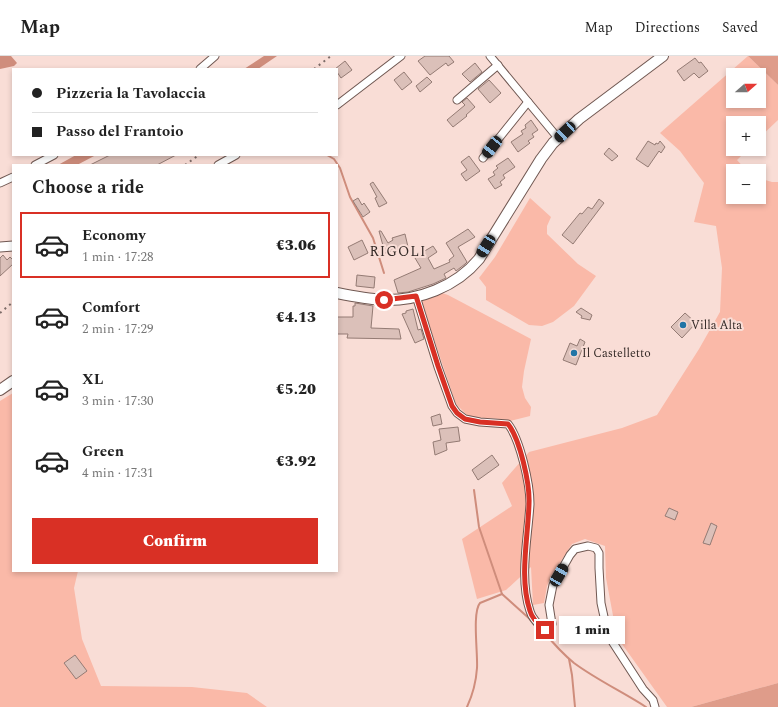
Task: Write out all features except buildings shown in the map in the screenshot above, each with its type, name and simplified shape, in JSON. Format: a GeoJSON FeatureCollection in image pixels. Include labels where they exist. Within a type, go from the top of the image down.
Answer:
{"type":"FeatureCollection","features":[{"type":"Feature","properties":{"kind":"main road"},"geometry":{"type":"LineString","coordinates":[[338,293],[384,300],[416,296],[443,288],[472,268],[541,159],[558,138],[579,119],[663,56]]}},
{"type":"Feature","properties":{"kind":"main road"},"geometry":{"type":"LineString","coordinates":[[0,390],[12,382]]}},
{"type":"Feature","properties":{"kind":"street"},"geometry":{"type":"LineString","coordinates":[[201,68],[215,56]]}},
{"type":"Feature","properties":{"kind":"street"},"geometry":{"type":"LineString","coordinates":[[338,104],[401,56]]}},
{"type":"Feature","properties":{"kind":"street"},"geometry":{"type":"LineString","coordinates":[[490,56],[558,138]]}},
{"type":"Feature","properties":{"kind":"street"},"geometry":{"type":"LineString","coordinates":[[456,100],[498,65]]}},
{"type":"Feature","properties":{"kind":"street"},"geometry":{"type":"LineString","coordinates":[[483,158],[528,102]]}},
{"type":"Feature","properties":{"kind":"street"},"geometry":{"type":"LineString","coordinates":[[37,164],[52,156]]}},
{"type":"Feature","properties":{"kind":"street"},"geometry":{"type":"LineString","coordinates":[[220,164],[234,156]]}},
{"type":"Feature","properties":{"kind":"street"},"geometry":{"type":"LineString","coordinates":[[0,183],[12,177]]}},
{"type":"Feature","properties":{"kind":"street"},"geometry":{"type":"LineString","coordinates":[[0,247],[12,246]]}},
{"type":"Feature","properties":{"kind":"street"},"geometry":{"type":"LineString","coordinates":[[416,296],[452,406],[465,419],[480,422],[508,424],[513,430],[523,460],[530,502],[525,562],[526,592],[530,612],[535,621],[545,630],[550,628],[552,624],[549,605],[553,585],[570,555],[575,549],[588,546],[596,548],[599,553],[598,568],[601,603],[608,635],[643,688],[653,700],[655,707]]}},
{"type":"Feature","properties":{"kind":"shaded area"},"geometry":{"type":"Polygon","coordinates":[[[0,56],[11,56],[17,63],[14,66],[0,69],[0,56]]]}},
{"type":"Feature","properties":{"kind":"shaded area"},"geometry":{"type":"Polygon","coordinates":[[[264,56],[277,56],[259,68],[246,68],[264,56]]]}},
{"type":"Feature","properties":{"kind":"shaded area"},"geometry":{"type":"Polygon","coordinates":[[[748,56],[760,68],[734,68],[748,56]]]}},
{"type":"Feature","properties":{"kind":"shaded area"},"geometry":{"type":"Polygon","coordinates":[[[748,56],[778,56],[778,85],[766,73],[766,68],[760,68],[748,56]]]}},
{"type":"Feature","properties":{"kind":"shaded area"},"geometry":{"type":"Polygon","coordinates":[[[766,73],[778,85],[778,120],[766,131],[766,116],[726,116],[726,156],[741,156],[737,160],[741,164],[726,164],[726,204],[766,204],[766,180],[778,182],[778,683],[691,707],[667,707],[617,637],[606,578],[605,546],[585,539],[572,544],[552,575],[547,586],[544,603],[533,605],[531,567],[506,590],[477,599],[462,539],[512,506],[502,483],[529,452],[622,428],[657,415],[699,349],[720,312],[722,268],[716,226],[694,222],[704,183],[680,151],[660,133],[726,75],[726,108],[766,108],[766,73]]]}},
{"type":"Feature","properties":{"kind":"shaded area"},"geometry":{"type":"Polygon","coordinates":[[[74,156],[94,156],[79,164],[60,164],[74,156]]]}},
{"type":"Feature","properties":{"kind":"shaded area"},"geometry":{"type":"Polygon","coordinates":[[[530,198],[551,217],[547,226],[547,234],[578,264],[596,276],[574,306],[553,322],[542,326],[529,325],[486,300],[486,287],[479,278],[495,257],[530,198]]]}},
{"type":"Feature","properties":{"kind":"shaded area"},"geometry":{"type":"Polygon","coordinates":[[[442,293],[531,339],[522,387],[525,398],[531,407],[530,416],[510,421],[469,417],[456,404],[421,301],[442,293]]]}},
{"type":"Feature","properties":{"kind":"shaded area"},"geometry":{"type":"Polygon","coordinates":[[[12,394],[12,572],[78,572],[74,588],[82,639],[101,686],[192,687],[247,693],[267,707],[0,707],[0,401],[12,394]]]}},
{"type":"Feature","properties":{"kind":"shaded area"},"geometry":{"type":"Polygon","coordinates":[[[778,683],[778,707],[691,707],[778,683]]]}},
{"type":"Feature","properties":{"kind":"waterway"},"geometry":{"type":"LineString","coordinates":[[329,156],[334,159],[337,164]]}},
{"type":"Feature","properties":{"kind":"waterway"},"geometry":{"type":"LineString","coordinates":[[338,165],[350,197],[373,238],[384,273]]}},
{"type":"Feature","properties":{"kind":"waterway"},"geometry":{"type":"LineString","coordinates":[[474,490],[479,527],[502,594],[532,621]]}},
{"type":"Feature","properties":{"kind":"waterway"},"geometry":{"type":"LineString","coordinates":[[467,707],[474,688],[477,673],[476,615],[478,608],[480,603],[502,594]]}},
{"type":"Feature","properties":{"kind":"waterway"},"geometry":{"type":"LineString","coordinates":[[544,632],[574,663],[646,707]]}},
{"type":"Feature","properties":{"kind":"waterway"},"geometry":{"type":"LineString","coordinates":[[569,659],[575,707]]}},
{"type":"Feature","properties":{"kind":"railway"},"geometry":{"type":"LineString","coordinates":[[315,68],[331,56]]}},
{"type":"Feature","properties":{"kind":"railway"},"geometry":{"type":"LineString","coordinates":[[186,164],[198,156]]}},
{"type":"Feature","properties":{"kind":"railway"},"geometry":{"type":"LineString","coordinates":[[0,313],[12,303]]}},
{"type":"Feature","properties":{"kind":"place","name":"Villa Alta"},"geometry":{"type":"Point","coordinates":[683,325]}},
{"type":"Feature","properties":{"kind":"place","name":"Il Castelletto"},"geometry":{"type":"Point","coordinates":[574,353]}},
{"type":"Feature","properties":{"kind":"district","name":"RIGOLI"},"geometry":{"type":"Point","coordinates":[398,251]}},
{"type":"Feature","properties":{"kind":"route"},"geometry":{"type":"LineString","coordinates":[[384,300],[416,296],[452,406],[457,413],[465,419],[480,422],[508,424],[513,430],[523,460],[530,502],[525,562],[526,592],[530,612],[535,621],[545,630]]}}]}
